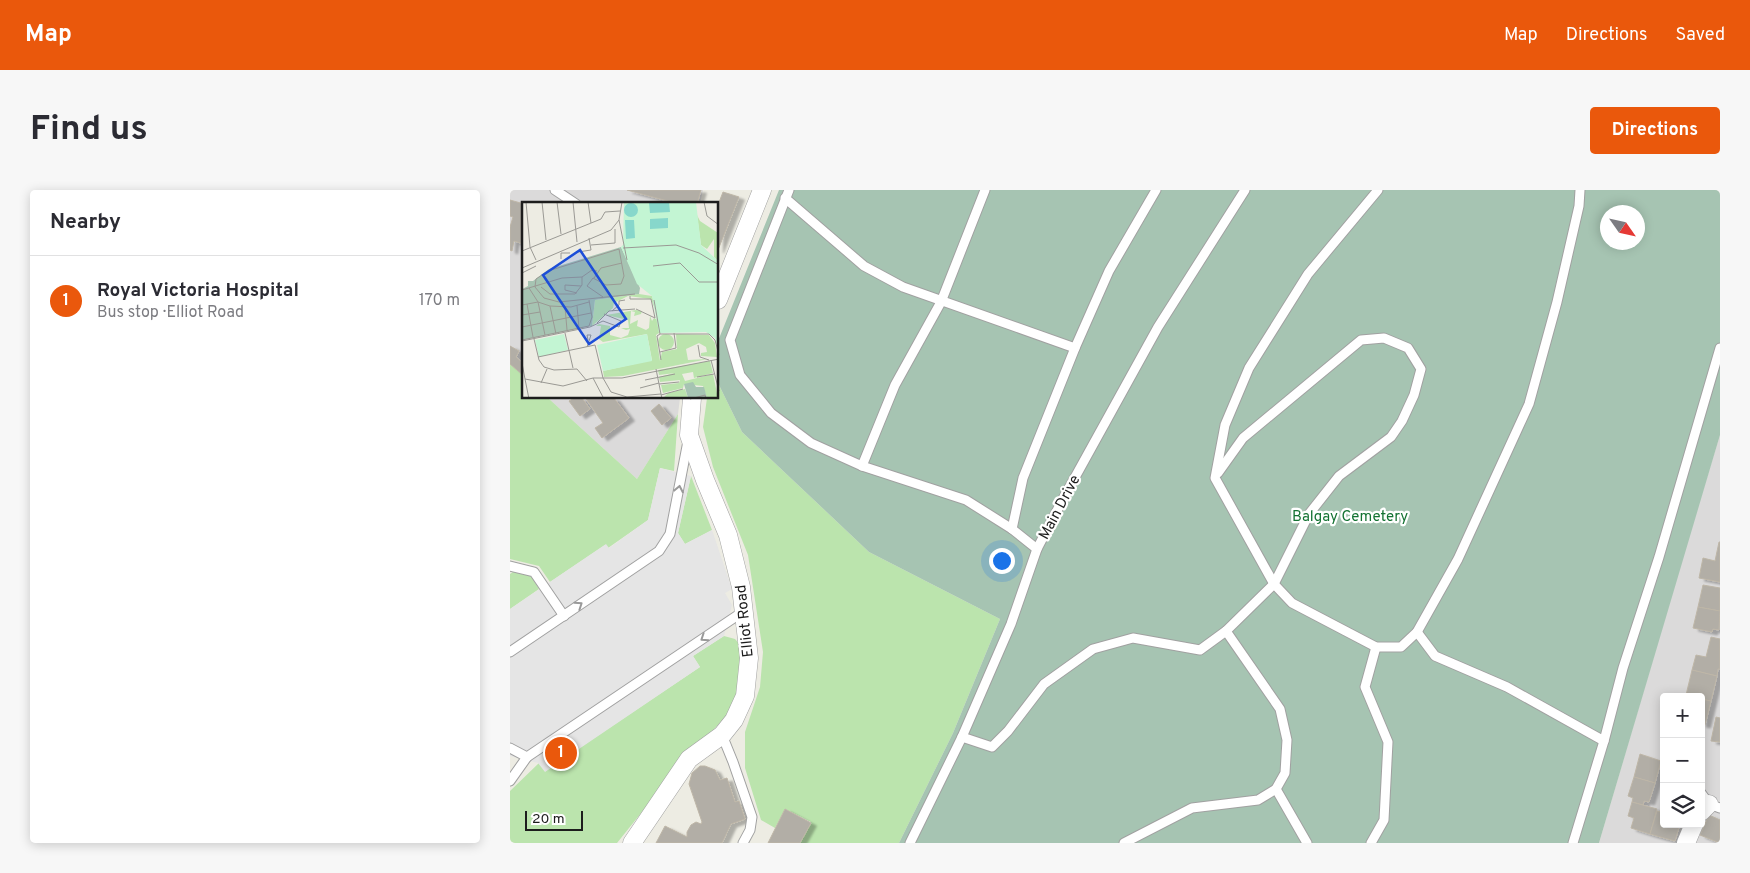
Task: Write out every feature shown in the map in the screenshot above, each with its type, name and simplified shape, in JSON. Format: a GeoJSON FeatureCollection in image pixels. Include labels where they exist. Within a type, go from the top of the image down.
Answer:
{"type":"FeatureCollection","features":[{"type":"Feature","properties":{"kind":"street"},"geometry":{"type":"LineString","coordinates":[[719,298],[762,190]]}},
{"type":"Feature","properties":{"kind":"street","name":"Elliot Road"},"geometry":{"type":"LineString","coordinates":[[632,843],[689,759],[722,735],[734,720],[745,696],[749,658],[741,587],[728,535],[689,435],[692,399]]}},
{"type":"Feature","properties":{"kind":"street"},"geometry":{"type":"LineString","coordinates":[[1686,843],[1692,828]]}},
{"type":"Feature","properties":{"kind":"lane"},"geometry":{"type":"LineString","coordinates":[[555,190],[572,202]]}},
{"type":"Feature","properties":{"kind":"lane"},"geometry":{"type":"LineString","coordinates":[[862,466],[895,385],[941,302],[985,190]]}},
{"type":"Feature","properties":{"kind":"lane"},"geometry":{"type":"LineString","coordinates":[[1012,529],[1023,478],[1075,348],[1109,271],[1156,190]]}},
{"type":"Feature","properties":{"kind":"lane","name":"Main Drive"},"geometry":{"type":"LineString","coordinates":[[910,843],[962,737],[1011,624],[1037,549],[1067,490],[1158,327],[1244,190]]}},
{"type":"Feature","properties":{"kind":"lane"},"geometry":{"type":"LineString","coordinates":[[1378,190],[1308,274],[1249,368],[1225,425],[1215,478],[1274,584],[1292,602],[1376,647],[1401,647],[1418,632],[1458,558],[1529,404],[1557,302],[1579,206],[1580,190]]}},
{"type":"Feature","properties":{"kind":"lane"},"geometry":{"type":"LineString","coordinates":[[1037,549],[1012,529],[966,500],[862,466],[811,443],[771,413],[740,375],[730,340],[787,194],[864,266],[903,288],[1075,348]]}},
{"type":"Feature","properties":{"kind":"lane"},"geometry":{"type":"LineString","coordinates":[[962,737],[992,747],[1008,731],[1044,684],[1093,649],[1133,638],[1200,650],[1226,631],[1274,584],[1309,514],[1339,476],[1391,437],[1402,421],[1414,395],[1421,369],[1408,348],[1384,338],[1361,340],[1243,438],[1215,478]]}},
{"type":"Feature","properties":{"kind":"lane"},"geometry":{"type":"LineString","coordinates":[[1573,843],[1604,742],[1623,668],[1660,557],[1720,348]]}},
{"type":"Feature","properties":{"kind":"lane"},"geometry":{"type":"LineString","coordinates":[[510,652],[659,551],[670,534],[689,435]]}},
{"type":"Feature","properties":{"kind":"lane"},"geometry":{"type":"LineString","coordinates":[[510,566],[534,572],[564,616]]}},
{"type":"Feature","properties":{"kind":"lane"},"geometry":{"type":"LineString","coordinates":[[510,781],[527,757],[744,610]]}},
{"type":"Feature","properties":{"kind":"lane"},"geometry":{"type":"LineString","coordinates":[[1124,843],[1192,808],[1258,800],[1276,789],[1284,773],[1287,740],[1280,709],[1226,631]]}},
{"type":"Feature","properties":{"kind":"lane"},"geometry":{"type":"LineString","coordinates":[[1418,632],[1435,656],[1508,687],[1604,742]]}},
{"type":"Feature","properties":{"kind":"lane"},"geometry":{"type":"LineString","coordinates":[[1371,843],[1384,820],[1388,742],[1365,687],[1376,647]]}},
{"type":"Feature","properties":{"kind":"lane"},"geometry":{"type":"LineString","coordinates":[[722,735],[734,762],[752,817],[750,830],[743,843]]}},
{"type":"Feature","properties":{"kind":"lane"},"geometry":{"type":"LineString","coordinates":[[510,748],[527,757]]}},
{"type":"Feature","properties":{"kind":"lane"},"geometry":{"type":"LineString","coordinates":[[1276,789],[1307,843]]}},
{"type":"Feature","properties":{"kind":"shaded area"},"geometry":{"type":"Polygon","coordinates":[[[510,190],[703,190],[700,202],[522,202],[522,374],[510,364],[510,190]]]}},
{"type":"Feature","properties":{"kind":"shaded area"},"geometry":{"type":"Polygon","coordinates":[[[549,399],[680,399],[678,414],[637,479],[549,399]]]}},
{"type":"Feature","properties":{"kind":"shaded area"},"geometry":{"type":"Polygon","coordinates":[[[1720,435],[1720,843],[1599,843],[1688,540],[1720,435]]]}},
{"type":"Feature","properties":{"kind":"shaded area"},"geometry":{"type":"Polygon","coordinates":[[[660,468],[691,476],[678,533],[685,544],[712,530],[732,589],[725,593],[732,605],[724,636],[693,656],[700,667],[545,772],[538,763],[510,756],[510,609],[606,544],[609,548],[648,520],[660,468]]]}},
{"type":"Feature","properties":{"kind":"green space","name":"Balgay Cemetery"},"geometry":{"type":"Polygon","coordinates":[[[779,190],[1720,190],[1720,435],[1599,843],[899,843],[953,733],[1000,619],[869,552],[742,432],[719,385],[719,339],[779,190]]]}},
{"type":"Feature","properties":{"kind":"green space"},"geometry":{"type":"Polygon","coordinates":[[[510,364],[522,374],[522,399],[549,399],[637,479],[678,414],[674,471],[660,468],[648,520],[608,548],[605,545],[550,582],[539,566],[510,559],[510,364]]]}},
{"type":"Feature","properties":{"kind":"green space"},"geometry":{"type":"Polygon","coordinates":[[[719,385],[742,432],[869,552],[1000,619],[953,733],[899,843],[800,843],[811,822],[785,809],[775,828],[761,820],[745,768],[745,732],[760,687],[763,652],[748,555],[713,467],[703,427],[707,399],[719,399],[719,385]]]}},
{"type":"Feature","properties":{"kind":"green space"},"geometry":{"type":"Polygon","coordinates":[[[691,476],[712,530],[685,544],[678,533],[691,476]]]}},
{"type":"Feature","properties":{"kind":"green space"},"geometry":{"type":"Polygon","coordinates":[[[513,572],[531,576],[539,589],[510,609],[510,574],[513,572]]]}},
{"type":"Feature","properties":{"kind":"green space"},"geometry":{"type":"Polygon","coordinates":[[[724,636],[735,639],[743,648],[740,690],[727,715],[666,782],[617,843],[510,843],[510,791],[539,763],[545,771],[700,667],[693,656],[724,636]]]}},
{"type":"Feature","properties":{"kind":"building"},"geometry":{"type":"Polygon","coordinates":[[[627,190],[701,190],[698,202],[672,202],[627,190]]]}},
{"type":"Feature","properties":{"kind":"building"},"geometry":{"type":"Polygon","coordinates":[[[723,192],[739,197],[719,247],[719,202],[723,192]]]}},
{"type":"Feature","properties":{"kind":"building"},"geometry":{"type":"Polygon","coordinates":[[[510,200],[522,203],[522,243],[514,241],[512,251],[510,250],[510,227],[513,217],[510,216],[510,200]]]}},
{"type":"Feature","properties":{"kind":"building"},"geometry":{"type":"Polygon","coordinates":[[[510,346],[519,351],[516,357],[522,362],[522,374],[510,364],[510,346]]]}},
{"type":"Feature","properties":{"kind":"building"},"geometry":{"type":"Polygon","coordinates":[[[583,399],[590,409],[580,416],[569,401],[583,399]]]}},
{"type":"Feature","properties":{"kind":"building"},"geometry":{"type":"Polygon","coordinates":[[[586,399],[615,399],[629,418],[602,438],[595,428],[603,423],[586,399]]]}},
{"type":"Feature","properties":{"kind":"building"},"geometry":{"type":"Polygon","coordinates":[[[659,404],[671,418],[662,425],[651,411],[659,404]]]}},
{"type":"Feature","properties":{"kind":"building"},"geometry":{"type":"Polygon","coordinates":[[[1719,542],[1720,582],[1699,578],[1703,558],[1715,561],[1719,542]]]}},
{"type":"Feature","properties":{"kind":"building"},"geometry":{"type":"Polygon","coordinates":[[[1703,585],[1720,588],[1720,611],[1698,607],[1703,585]]]}},
{"type":"Feature","properties":{"kind":"building"},"geometry":{"type":"Polygon","coordinates":[[[1698,607],[1720,611],[1719,630],[1713,629],[1712,632],[1693,628],[1698,607]]]}},
{"type":"Feature","properties":{"kind":"building"},"geometry":{"type":"Polygon","coordinates":[[[1711,637],[1720,639],[1720,669],[1718,669],[1717,676],[1692,670],[1696,655],[1706,657],[1711,637]]]}},
{"type":"Feature","properties":{"kind":"building"},"geometry":{"type":"Polygon","coordinates":[[[1692,670],[1717,676],[1711,701],[1705,700],[1705,693],[1686,693],[1692,670]]]}},
{"type":"Feature","properties":{"kind":"building"},"geometry":{"type":"Polygon","coordinates":[[[1705,700],[1711,701],[1705,725],[1705,700]]]}},
{"type":"Feature","properties":{"kind":"building"},"geometry":{"type":"Polygon","coordinates":[[[1716,717],[1720,718],[1720,742],[1711,741],[1716,717]]]}},
{"type":"Feature","properties":{"kind":"building"},"geometry":{"type":"Polygon","coordinates":[[[1640,754],[1660,761],[1655,783],[1634,777],[1640,754]]]}},
{"type":"Feature","properties":{"kind":"building"},"geometry":{"type":"Polygon","coordinates":[[[700,766],[715,770],[720,780],[727,778],[735,802],[739,801],[745,819],[731,824],[722,843],[656,843],[665,826],[687,837],[687,832],[691,825],[696,822],[701,824],[702,822],[689,784],[692,773],[700,766]]]}},
{"type":"Feature","properties":{"kind":"building"},"geometry":{"type":"Polygon","coordinates":[[[1634,777],[1655,783],[1649,802],[1644,801],[1643,805],[1632,802],[1633,798],[1628,796],[1634,777]]]}},
{"type":"Feature","properties":{"kind":"building"},"geometry":{"type":"Polygon","coordinates":[[[1632,802],[1657,809],[1650,834],[1631,828],[1634,818],[1628,816],[1632,802]]]}},
{"type":"Feature","properties":{"kind":"building"},"geometry":{"type":"Polygon","coordinates":[[[785,809],[811,823],[800,843],[768,843],[785,809]]]}},
{"type":"Feature","properties":{"kind":"building"},"geometry":{"type":"Polygon","coordinates":[[[1657,811],[1660,812],[1660,828],[1679,828],[1675,841],[1650,834],[1657,811]]]}},
{"type":"Feature","properties":{"kind":"building"},"geometry":{"type":"Polygon","coordinates":[[[1709,815],[1720,820],[1720,843],[1700,835],[1703,828],[1705,828],[1709,815]]]}},
{"type":"Feature","properties":{"kind":"place","name":"Royal Victoria Hospital"},"geometry":{"type":"Point","coordinates":[561,753]}}]}
